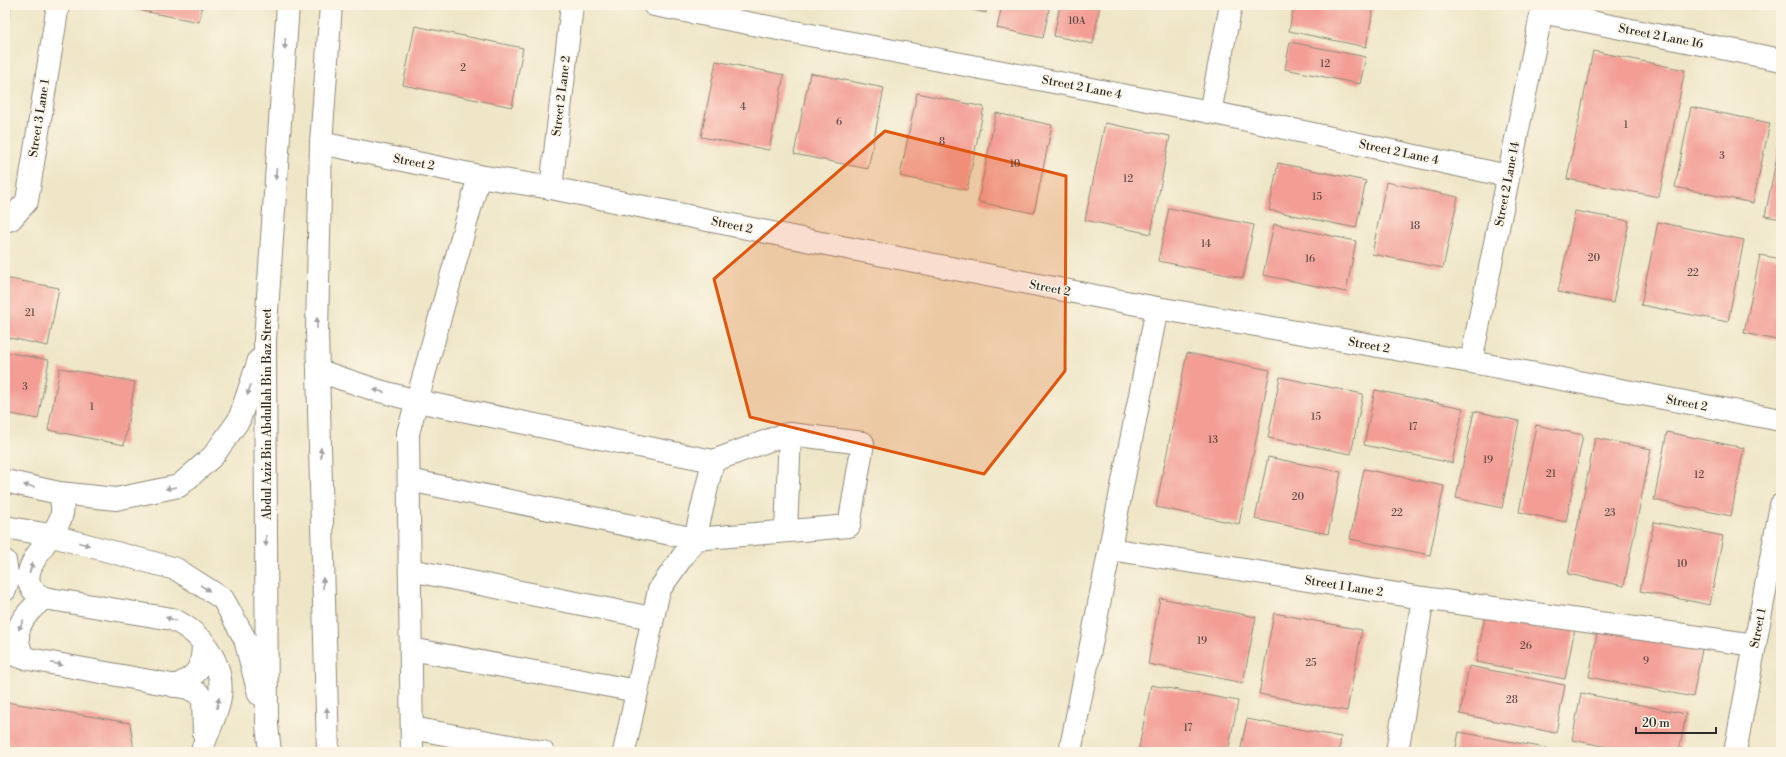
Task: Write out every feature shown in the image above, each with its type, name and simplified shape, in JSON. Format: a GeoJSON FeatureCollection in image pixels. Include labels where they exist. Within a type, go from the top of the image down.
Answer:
{"type":"FeatureCollection","features":[{"type":"Feature","properties":{"kind":"street","name":"Street 3 Lane 1"},"geometry":{"type":"LineString","coordinates":[[5,221],[11,219],[27,201],[58,5]]}},
{"type":"Feature","properties":{"kind":"street","name":"Abdul Aziz Bin Abdullah Bin Baz Street"},"geometry":{"type":"LineString","coordinates":[[270,752],[267,725],[265,340],[288,5]]}},
{"type":"Feature","properties":{"kind":"street"},"geometry":{"type":"LineString","coordinates":[[328,752],[317,332],[321,144],[331,5]]}},
{"type":"Feature","properties":{"kind":"street","name":"Street 2 Lane 2"},"geometry":{"type":"LineString","coordinates":[[551,188],[572,5]]}},
{"type":"Feature","properties":{"kind":"street","name":"Street 2 Lane 4"},"geometry":{"type":"LineString","coordinates":[[654,5],[1210,112],[1508,176]]}},
{"type":"Feature","properties":{"kind":"street"},"geometry":{"type":"LineString","coordinates":[[1210,112],[1231,5]]}},
{"type":"Feature","properties":{"kind":"street","name":"Street 2 Lane 16"},"geometry":{"type":"LineString","coordinates":[[1542,8],[1781,60]]}},
{"type":"Feature","properties":{"kind":"street","name":"Street 2 Lane 14"},"geometry":{"type":"LineString","coordinates":[[1471,362],[1542,8]]}},
{"type":"Feature","properties":{"kind":"street","name":"Street 2"},"geometry":{"type":"LineString","coordinates":[[321,144],[1157,308],[1471,362],[1781,420]]}},
{"type":"Feature","properties":{"kind":"street"},"geometry":{"type":"LineString","coordinates":[[412,752],[408,433],[479,176]]}},
{"type":"Feature","properties":{"kind":"street"},"geometry":{"type":"LineString","coordinates":[[1070,752],[1157,308]]}},
{"type":"Feature","properties":{"kind":"street"},"geometry":{"type":"LineString","coordinates":[[5,481],[59,493],[116,499],[179,486],[213,456],[239,420],[265,340]]}},
{"type":"Feature","properties":{"kind":"street"},"geometry":{"type":"LineString","coordinates":[[319,371],[376,390],[417,400],[713,461],[783,435],[790,434],[863,443],[849,526],[695,539],[409,480]]}},
{"type":"Feature","properties":{"kind":"street"},"geometry":{"type":"LineString","coordinates":[[786,531],[790,434]]}},
{"type":"Feature","properties":{"kind":"street"},"geometry":{"type":"LineString","coordinates":[[624,752],[658,590],[695,539],[713,461]]}},
{"type":"Feature","properties":{"kind":"street"},"geometry":{"type":"LineString","coordinates":[[59,493],[63,504],[62,516],[58,526],[50,535],[34,561],[29,576],[30,584],[33,590],[44,598],[156,615],[172,619],[190,628],[202,641],[219,672],[219,701],[203,745]]}},
{"type":"Feature","properties":{"kind":"street","name":"Street 1"},"geometry":{"type":"LineString","coordinates":[[1735,752],[1781,505]]}},
{"type":"Feature","properties":{"kind":"street"},"geometry":{"type":"LineString","coordinates":[[5,527],[50,535],[176,569],[223,599],[244,639],[267,725]]}},
{"type":"Feature","properties":{"kind":"street","name":"Street 1 Lane 2"},"geometry":{"type":"LineString","coordinates":[[1110,549],[1423,598],[1755,645]]}},
{"type":"Feature","properties":{"kind":"street"},"geometry":{"type":"LineString","coordinates":[[5,561],[8,580],[5,590]]}},
{"type":"Feature","properties":{"kind":"street"},"geometry":{"type":"LineString","coordinates":[[410,570],[652,618]]}},
{"type":"Feature","properties":{"kind":"street"},"geometry":{"type":"LineString","coordinates":[[44,598],[32,608],[21,624],[14,655],[188,688],[198,693],[203,700],[203,745]]}},
{"type":"Feature","properties":{"kind":"street"},"geometry":{"type":"LineString","coordinates":[[1397,752],[1423,598]]}},
{"type":"Feature","properties":{"kind":"street"},"geometry":{"type":"LineString","coordinates":[[174,686],[190,679],[197,672],[201,663],[202,641]]}},
{"type":"Feature","properties":{"kind":"street"},"geometry":{"type":"LineString","coordinates":[[411,649],[637,691]]}},
{"type":"Feature","properties":{"kind":"street"},"geometry":{"type":"LineString","coordinates":[[412,728],[543,752]]}},
{"type":"Feature","properties":{"kind":"highlighted area"},"geometry":{"type":"Polygon","coordinates":[[[885,131],[1066,176],[1065,371],[984,474],[750,417],[714,279],[885,131]]]}},
{"type":"Feature","properties":{"kind":"building"},"geometry":{"type":"Polygon","coordinates":[[[5,5],[11,5],[6,35],[5,35],[5,5]]]}},
{"type":"Feature","properties":{"kind":"building"},"geometry":{"type":"Polygon","coordinates":[[[112,5],[202,5],[199,22],[112,5]]]}},
{"type":"Feature","properties":{"kind":"building"},"geometry":{"type":"Polygon","coordinates":[[[952,5],[987,5],[986,13],[952,5]]]}},
{"type":"Feature","properties":{"kind":"building"},"geometry":{"type":"Polygon","coordinates":[[[1002,5],[1050,5],[1043,38],[997,28],[1002,5]]]}},
{"type":"Feature","properties":{"kind":"building"},"geometry":{"type":"Polygon","coordinates":[[[1060,5],[1100,5],[1093,44],[1054,36],[1060,5]]]}},
{"type":"Feature","properties":{"kind":"building"},"geometry":{"type":"Polygon","coordinates":[[[1294,5],[1374,5],[1366,47],[1289,31],[1294,5]]]}},
{"type":"Feature","properties":{"kind":"building"},"geometry":{"type":"Polygon","coordinates":[[[415,26],[523,48],[512,107],[403,85],[415,26]]]}},
{"type":"Feature","properties":{"kind":"building"},"geometry":{"type":"Polygon","coordinates":[[[1290,42],[1366,57],[1360,84],[1285,69],[1290,42]]]}},
{"type":"Feature","properties":{"kind":"building"},"geometry":{"type":"Polygon","coordinates":[[[1593,51],[1685,70],[1659,197],[1567,179],[1593,51]]]}},
{"type":"Feature","properties":{"kind":"building"},"geometry":{"type":"Polygon","coordinates":[[[716,61],[784,75],[769,150],[701,137],[716,61]]]}},
{"type":"Feature","properties":{"kind":"building"},"geometry":{"type":"Polygon","coordinates":[[[810,73],[884,88],[868,169],[794,154],[810,73]]]}},
{"type":"Feature","properties":{"kind":"building"},"geometry":{"type":"Polygon","coordinates":[[[917,93],[984,107],[967,190],[900,176],[917,93]]]}},
{"type":"Feature","properties":{"kind":"building"},"geometry":{"type":"Polygon","coordinates":[[[1691,107],[1770,123],[1753,203],[1675,187],[1691,107]]]}},
{"type":"Feature","properties":{"kind":"building"},"geometry":{"type":"Polygon","coordinates":[[[996,113],[1052,125],[1034,213],[978,202],[996,113]]]}},
{"type":"Feature","properties":{"kind":"building"},"geometry":{"type":"Polygon","coordinates":[[[1105,123],[1170,136],[1151,234],[1085,220],[1105,123]]]}},
{"type":"Feature","properties":{"kind":"building"},"geometry":{"type":"Polygon","coordinates":[[[1781,142],[1781,219],[1765,216],[1781,142]]]}},
{"type":"Feature","properties":{"kind":"building"},"geometry":{"type":"Polygon","coordinates":[[[1278,163],[1366,181],[1356,228],[1269,210],[1278,163]]]}},
{"type":"Feature","properties":{"kind":"building"},"geometry":{"type":"Polygon","coordinates":[[[1386,182],[1458,197],[1443,268],[1372,254],[1386,182]]]}},
{"type":"Feature","properties":{"kind":"building"},"geometry":{"type":"Polygon","coordinates":[[[1169,208],[1254,225],[1243,278],[1158,261],[1169,208]]]}},
{"type":"Feature","properties":{"kind":"building"},"geometry":{"type":"Polygon","coordinates":[[[1575,211],[1629,221],[1613,303],[1558,292],[1575,211]]]}},
{"type":"Feature","properties":{"kind":"building"},"geometry":{"type":"Polygon","coordinates":[[[1658,222],[1744,240],[1728,322],[1641,305],[1658,222]]]}},
{"type":"Feature","properties":{"kind":"building"},"geometry":{"type":"Polygon","coordinates":[[[1274,224],[1356,241],[1346,292],[1263,275],[1274,224]]]}},
{"type":"Feature","properties":{"kind":"building"},"geometry":{"type":"Polygon","coordinates":[[[1760,255],[1781,259],[1781,341],[1744,333],[1760,255]]]}},
{"type":"Feature","properties":{"kind":"building"},"geometry":{"type":"Polygon","coordinates":[[[5,278],[59,288],[48,346],[5,337],[5,278]]]}},
{"type":"Feature","properties":{"kind":"building"},"geometry":{"type":"Polygon","coordinates":[[[5,352],[49,360],[38,419],[5,413],[5,352]]]}},
{"type":"Feature","properties":{"kind":"building"},"geometry":{"type":"Polygon","coordinates":[[[1187,353],[1270,370],[1239,524],[1156,507],[1187,353]]]}},
{"type":"Feature","properties":{"kind":"building"},"geometry":{"type":"Polygon","coordinates":[[[60,368],[135,382],[124,445],[48,430],[60,368]]]}},
{"type":"Feature","properties":{"kind":"building"},"geometry":{"type":"Polygon","coordinates":[[[1280,377],[1363,394],[1351,454],[1268,438],[1280,377]]]}},
{"type":"Feature","properties":{"kind":"building"},"geometry":{"type":"Polygon","coordinates":[[[1375,390],[1463,408],[1452,463],[1364,445],[1375,390]]]}},
{"type":"Feature","properties":{"kind":"building"},"geometry":{"type":"Polygon","coordinates":[[[1474,411],[1519,421],[1502,508],[1456,498],[1474,411]]]}},
{"type":"Feature","properties":{"kind":"building"},"geometry":{"type":"Polygon","coordinates":[[[1536,425],[1583,435],[1566,522],[1519,512],[1536,425]]]}},
{"type":"Feature","properties":{"kind":"building"},"geometry":{"type":"Polygon","coordinates":[[[1667,432],[1744,448],[1731,516],[1654,500],[1667,432]]]}},
{"type":"Feature","properties":{"kind":"building"},"geometry":{"type":"Polygon","coordinates":[[[1595,438],[1651,449],[1624,586],[1568,574],[1595,438]]]}},
{"type":"Feature","properties":{"kind":"building"},"geometry":{"type":"Polygon","coordinates":[[[1268,457],[1341,472],[1328,534],[1255,519],[1268,457]]]}},
{"type":"Feature","properties":{"kind":"building"},"geometry":{"type":"Polygon","coordinates":[[[1364,469],[1444,486],[1430,555],[1350,539],[1364,469]]]}},
{"type":"Feature","properties":{"kind":"building"},"geometry":{"type":"Polygon","coordinates":[[[1654,522],[1723,536],[1710,605],[1640,591],[1654,522]]]}},
{"type":"Feature","properties":{"kind":"building"},"geometry":{"type":"Polygon","coordinates":[[[1160,598],[1256,617],[1243,683],[1148,664],[1160,598]]]}},
{"type":"Feature","properties":{"kind":"building"},"geometry":{"type":"Polygon","coordinates":[[[1486,611],[1575,628],[1565,679],[1476,662],[1486,611]]]}},
{"type":"Feature","properties":{"kind":"building"},"geometry":{"type":"Polygon","coordinates":[[[1274,613],[1362,630],[1347,711],[1259,694],[1274,613]]]}},
{"type":"Feature","properties":{"kind":"building"},"geometry":{"type":"Polygon","coordinates":[[[1599,624],[1703,644],[1693,697],[1589,677],[1599,624]]]}},
{"type":"Feature","properties":{"kind":"building"},"geometry":{"type":"Polygon","coordinates":[[[1469,666],[1565,685],[1556,733],[1460,714],[1469,666]]]}},
{"type":"Feature","properties":{"kind":"building"},"geometry":{"type":"Polygon","coordinates":[[[1151,685],[1238,701],[1228,752],[1138,752],[1151,685]]]}},
{"type":"Feature","properties":{"kind":"building"},"geometry":{"type":"Polygon","coordinates":[[[1581,693],[1686,714],[1679,752],[1634,752],[1572,740],[1581,693]]]}},
{"type":"Feature","properties":{"kind":"building"},"geometry":{"type":"Polygon","coordinates":[[[6,702],[130,723],[134,752],[5,752],[6,702]]]}},
{"type":"Feature","properties":{"kind":"building"},"geometry":{"type":"Polygon","coordinates":[[[1247,719],[1341,737],[1339,752],[1240,752],[1247,719]]]}},
{"type":"Feature","properties":{"kind":"building"},"geometry":{"type":"Polygon","coordinates":[[[1459,732],[1551,749],[1550,752],[1455,752],[1459,732]]]}}]}
